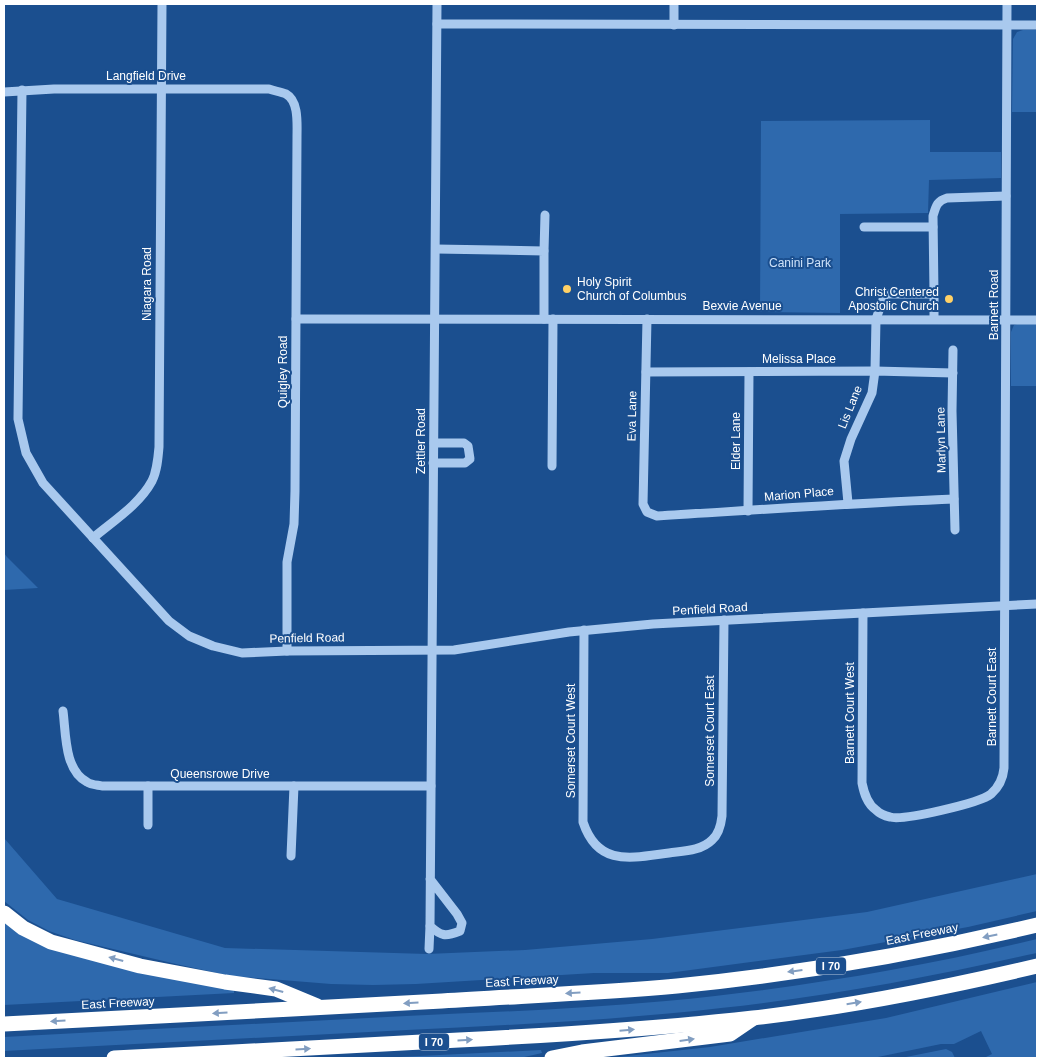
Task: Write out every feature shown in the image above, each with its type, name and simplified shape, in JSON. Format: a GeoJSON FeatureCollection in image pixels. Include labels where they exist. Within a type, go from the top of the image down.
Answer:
{"type":"FeatureCollection","features":[{"type":"Feature","properties":{"kind":"highway"},"geometry":{"type":"LineString","coordinates":[[4,913],[23,928],[51,942],[140,966],[225,982],[276,989],[321,1008]]}},
{"type":"Feature","properties":{"kind":"highway","name":"East Freeway"},"geometry":{"type":"LineString","coordinates":[[4,1024],[622,990],[724,980],[864,961],[925,950],[1037,925]]}},
{"type":"Feature","properties":{"kind":"highway","name":"I 70"},"geometry":{"type":"LineString","coordinates":[[114,1058],[599,1033],[754,1018],[898,995],[1037,966]]}},
{"type":"Feature","properties":{"kind":"highway"},"geometry":{"type":"LineString","coordinates":[[552,1058],[582,1052],[730,1034],[754,1018]]}},
{"type":"Feature","properties":{"kind":"street","name":"Niagara Road"},"geometry":{"type":"LineString","coordinates":[[93,538],[137,501],[152,481],[158,464],[162,4]]}},
{"type":"Feature","properties":{"kind":"street","name":"Zettler Road"},"geometry":{"type":"LineString","coordinates":[[428,949],[430,926],[437,4]]}},
{"type":"Feature","properties":{"kind":"street"},"geometry":{"type":"LineString","coordinates":[[674,4],[674,25]]}},
{"type":"Feature","properties":{"kind":"street","name":"Barnett Road"},"geometry":{"type":"LineString","coordinates":[[1005,606],[1007,4]]}},
{"type":"Feature","properties":{"kind":"street"},"geometry":{"type":"LineString","coordinates":[[436,24],[1037,25]]}},
{"type":"Feature","properties":{"kind":"street","name":"Langfield Drive"},"geometry":{"type":"LineString","coordinates":[[4,92],[22,90],[269,89],[288,95]]}},
{"type":"Feature","properties":{"kind":"street","name":"Penfield Road"},"geometry":{"type":"LineString","coordinates":[[22,90],[18,419],[26,454],[43,483],[169,621],[189,636],[213,646],[242,653],[454,650],[584,630],[724,620],[1037,604]]}},
{"type":"Feature","properties":{"kind":"street","name":"Quigley Road"},"geometry":{"type":"LineString","coordinates":[[286,651],[287,562],[294,524],[295,491],[297,117],[293,102],[288,95]]}},
{"type":"Feature","properties":{"kind":"street"},"geometry":{"type":"LineString","coordinates":[[934,319],[933,216],[936,205],[941,200],[947,198],[1006,196]]}},
{"type":"Feature","properties":{"kind":"street"},"geometry":{"type":"LineString","coordinates":[[544,215],[544,251],[549,319],[552,466]]}},
{"type":"Feature","properties":{"kind":"street"},"geometry":{"type":"LineString","coordinates":[[864,227],[933,227]]}},
{"type":"Feature","properties":{"kind":"street"},"geometry":{"type":"LineString","coordinates":[[436,250],[544,251]]}},
{"type":"Feature","properties":{"kind":"street","name":"Lis Lane"},"geometry":{"type":"LineString","coordinates":[[848,503],[844,461],[851,439],[872,393],[875,371],[876,319],[885,294],[934,294]]}},
{"type":"Feature","properties":{"kind":"street","name":"Eva Lane"},"geometry":{"type":"LineString","coordinates":[[647,319],[643,504],[647,512]]}},
{"type":"Feature","properties":{"kind":"street","name":"Bexvie Avenue"},"geometry":{"type":"LineString","coordinates":[[296,320],[1037,320]]}},
{"type":"Feature","properties":{"kind":"street","name":"Marlyn Lane"},"geometry":{"type":"LineString","coordinates":[[953,350],[955,530]]}},
{"type":"Feature","properties":{"kind":"street","name":"Melissa Place"},"geometry":{"type":"LineString","coordinates":[[646,372],[875,371],[953,373]]}},
{"type":"Feature","properties":{"kind":"street","name":"Elder Lane"},"geometry":{"type":"LineString","coordinates":[[748,511],[749,372]]}},
{"type":"Feature","properties":{"kind":"street"},"geometry":{"type":"LineString","coordinates":[[434,442],[464,443],[468,446],[470,459],[465,463],[434,463]]}},
{"type":"Feature","properties":{"kind":"street","name":"Marion Place"},"geometry":{"type":"LineString","coordinates":[[647,512],[657,516],[848,503],[954,499]]}},
{"type":"Feature","properties":{"kind":"street","name":"Barnett Court East"},"geometry":{"type":"LineString","coordinates":[[874,810],[890,817],[908,817],[978,801],[989,796],[998,787],[1003,778],[1004,768],[1005,606]]}},
{"type":"Feature","properties":{"kind":"street","name":"Barnett Court West"},"geometry":{"type":"LineString","coordinates":[[862,613],[862,783],[866,798],[874,810]]}},
{"type":"Feature","properties":{"kind":"street","name":"Somerset Court East"},"geometry":{"type":"LineString","coordinates":[[598,848],[614,856],[632,858],[694,850],[707,845],[721,826],[724,620]]}},
{"type":"Feature","properties":{"kind":"street","name":"Somerset Court West"},"geometry":{"type":"LineString","coordinates":[[584,630],[583,812],[587,832],[598,848]]}},
{"type":"Feature","properties":{"kind":"street","name":"Queensrowe Drive"},"geometry":{"type":"LineString","coordinates":[[63,711],[70,758],[76,772],[87,783],[102,786],[431,786]]}},
{"type":"Feature","properties":{"kind":"street"},"geometry":{"type":"LineString","coordinates":[[148,786],[148,825]]}},
{"type":"Feature","properties":{"kind":"street"},"geometry":{"type":"LineString","coordinates":[[291,856],[294,786]]}},
{"type":"Feature","properties":{"kind":"street"},"geometry":{"type":"LineString","coordinates":[[430,879],[462,923],[460,930],[450,935],[439,934],[430,926]]}},
{"type":"Feature","properties":{"kind":"green space"},"geometry":{"type":"Polygon","coordinates":[[[1037,30],[1037,112],[1012,112],[1013,39],[1017,32],[1037,30]]]}},
{"type":"Feature","properties":{"kind":"green space","name":"Canini Park"},"geometry":{"type":"Polygon","coordinates":[[[930,120],[930,152],[1001,152],[1001,178],[929,180],[928,213],[840,214],[840,313],[760,312],[761,121],[930,120]]]}},
{"type":"Feature","properties":{"kind":"green space"},"geometry":{"type":"Polygon","coordinates":[[[1037,323],[1037,386],[1011,386],[1011,332],[1014,325],[1037,323]]]}},
{"type":"Feature","properties":{"kind":"green space"},"geometry":{"type":"Polygon","coordinates":[[[4,553],[7,557],[38,588],[4,590],[4,553]]]}},
{"type":"Feature","properties":{"kind":"green space"},"geometry":{"type":"Polygon","coordinates":[[[4,838],[57,899],[225,948],[427,954],[525,950],[652,939],[867,912],[1037,874],[1037,911],[968,927],[842,950],[668,973],[594,973],[416,984],[331,984],[231,976],[75,940],[49,931],[28,920],[4,901],[4,838]]]}},
{"type":"Feature","properties":{"kind":"green space"},"geometry":{"type":"Polygon","coordinates":[[[4,917],[12,924],[234,988],[234,993],[4,1005],[4,917]]]}},
{"type":"Feature","properties":{"kind":"green space"},"geometry":{"type":"Polygon","coordinates":[[[1037,939],[1037,953],[875,986],[721,1008],[643,1016],[525,1024],[4,1051],[4,1037],[569,1008],[713,996],[899,969],[1037,939]]]}},
{"type":"Feature","properties":{"kind":"green space"},"geometry":{"type":"Polygon","coordinates":[[[1037,982],[1037,1058],[984,1058],[992,1054],[981,1031],[954,1044],[941,1044],[873,1058],[609,1058],[710,1047],[886,1018],[1037,982]]]}},
{"type":"Feature","properties":{"kind":"green space"},"geometry":{"type":"Polygon","coordinates":[[[946,1049],[952,1052],[955,1058],[901,1058],[946,1049]]]}},
{"type":"Feature","properties":{"kind":"green space"},"geometry":{"type":"Polygon","coordinates":[[[541,1050],[542,1053],[520,1058],[379,1058],[541,1050]]]}},
{"type":"Feature","properties":{"kind":"place","name":"Holy Spirit Church of Columbus"},"geometry":{"type":"Point","coordinates":[567,289]}},
{"type":"Feature","properties":{"kind":"place","name":"Christ Centered Apostolic Church"},"geometry":{"type":"Point","coordinates":[949,299]}}]}
